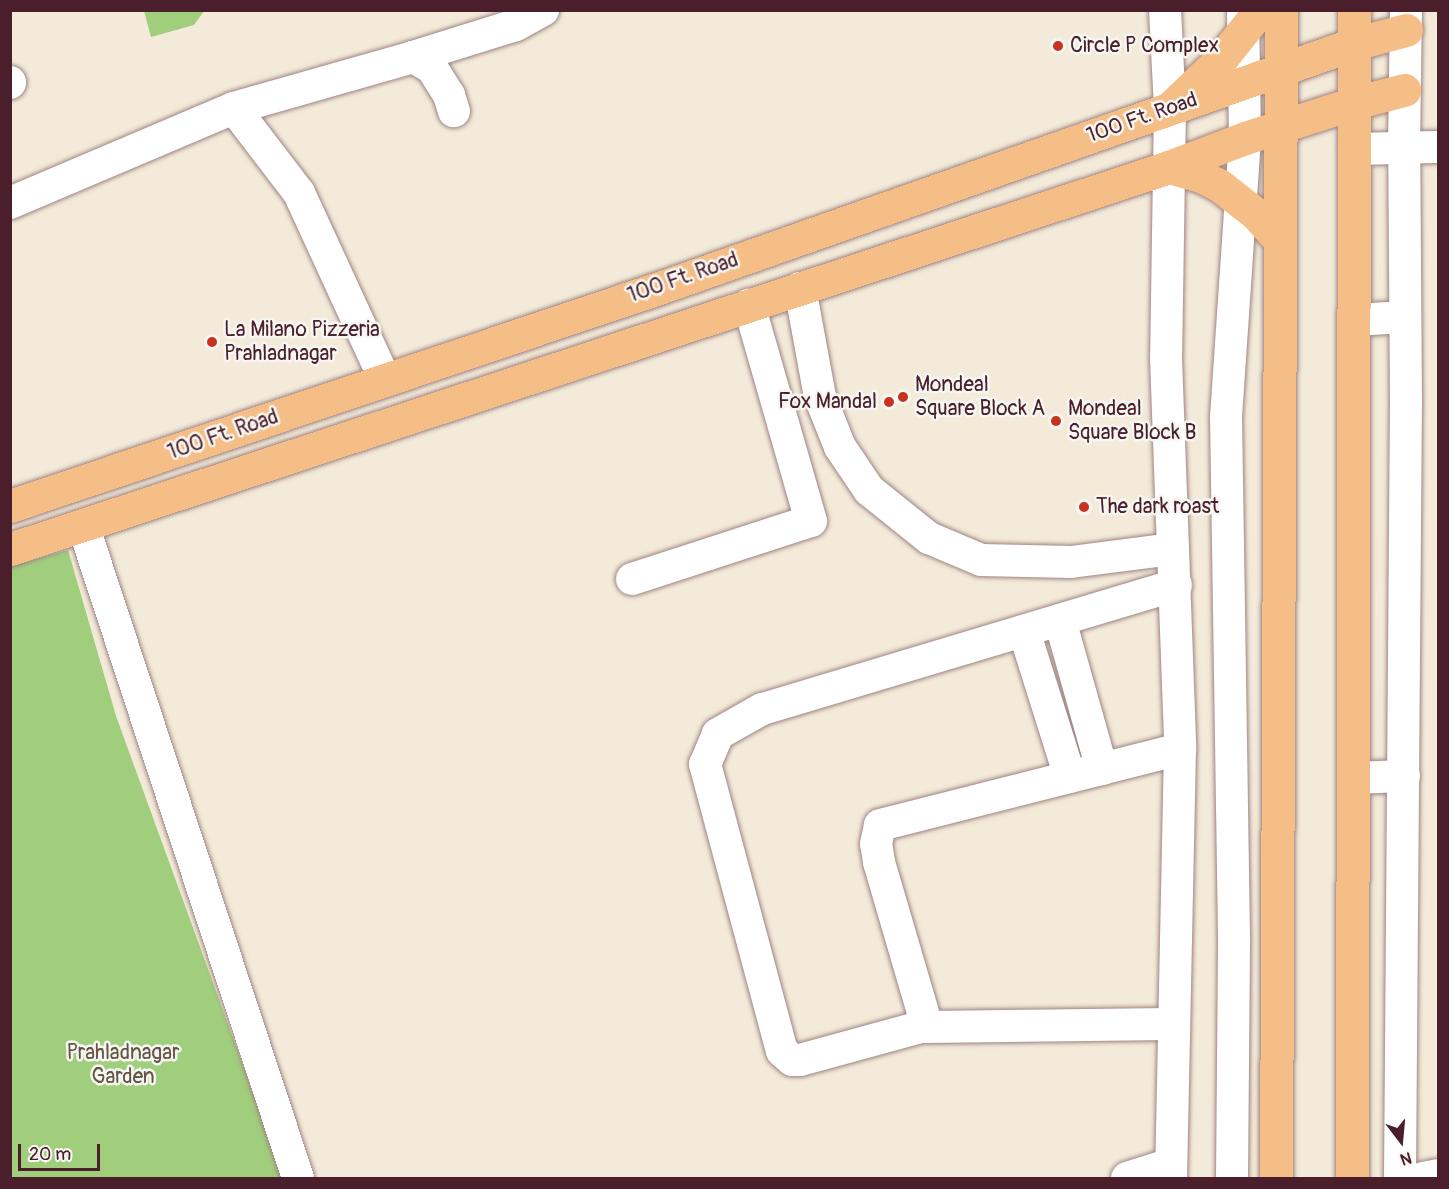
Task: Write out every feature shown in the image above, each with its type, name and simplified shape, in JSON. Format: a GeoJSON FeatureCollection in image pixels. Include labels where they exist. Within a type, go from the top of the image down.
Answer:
{"type":"FeatureCollection","features":[{"type":"Feature","properties":{"kind":"main road"},"geometry":{"type":"LineString","coordinates":[[1276,1179],[1281,10]]}},
{"type":"Feature","properties":{"kind":"main road"},"geometry":{"type":"LineString","coordinates":[[1352,1179],[1354,10]]}},
{"type":"Feature","properties":{"kind":"main road"},"geometry":{"type":"LineString","coordinates":[[1170,108],[1221,59],[1248,17]]}},
{"type":"Feature","properties":{"kind":"main road","name":"100 Ft. Road"},"geometry":{"type":"LineString","coordinates":[[10,506],[386,380],[1281,70],[1354,44],[1406,20]]}},
{"type":"Feature","properties":{"kind":"main road","name":"100 Ft. Road"},"geometry":{"type":"LineString","coordinates":[[10,549],[1169,167],[1245,138],[1354,103],[1404,90]]}},
{"type":"Feature","properties":{"kind":"main road"},"geometry":{"type":"LineString","coordinates":[[1169,167],[1201,176],[1242,202],[1280,241]]}},
{"type":"Feature","properties":{"kind":"street"},"geometry":{"type":"LineString","coordinates":[[10,203],[234,108],[414,57],[516,25],[543,10]]}},
{"type":"Feature","properties":{"kind":"street"},"geometry":{"type":"LineString","coordinates":[[1127,1179],[1171,1171],[1180,749],[1176,585],[1166,358],[1170,108],[1165,10]]}},
{"type":"Feature","properties":{"kind":"street"},"geometry":{"type":"LineString","coordinates":[[1232,1179],[1234,936],[1226,417],[1242,202],[1245,138],[1243,83],[1248,17]]}},
{"type":"Feature","properties":{"kind":"street"},"geometry":{"type":"LineString","coordinates":[[1400,1179],[1404,776],[1406,317],[1404,90],[1406,20]]}},
{"type":"Feature","properties":{"kind":"street"},"geometry":{"type":"LineString","coordinates":[[414,57],[432,69],[449,95],[454,111]]}},
{"type":"Feature","properties":{"kind":"street"},"geometry":{"type":"LineString","coordinates":[[234,108],[299,192],[386,380]]}},
{"type":"Feature","properties":{"kind":"street"},"geometry":{"type":"LineString","coordinates":[[1354,149],[1438,147]]}},
{"type":"Feature","properties":{"kind":"street"},"geometry":{"type":"LineString","coordinates":[[801,288],[820,397],[840,447],[869,490],[929,538],[981,560],[1071,562],[1173,549]]}},
{"type":"Feature","properties":{"kind":"street"},"geometry":{"type":"LineString","coordinates":[[632,579],[811,521],[749,305]]}},
{"type":"Feature","properties":{"kind":"street"},"geometry":{"type":"LineString","coordinates":[[1354,320],[1406,317]]}},
{"type":"Feature","properties":{"kind":"street"},"geometry":{"type":"LineString","coordinates":[[83,525],[298,1179]]}},
{"type":"Feature","properties":{"kind":"street"},"geometry":{"type":"LineString","coordinates":[[1174,1024],[921,1027],[800,1060],[792,1060],[782,1051],[705,764],[718,734],[762,709],[1176,585]]}},
{"type":"Feature","properties":{"kind":"street"},"geometry":{"type":"LineString","coordinates":[[1060,620],[1102,769]]}},
{"type":"Feature","properties":{"kind":"street"},"geometry":{"type":"LineString","coordinates":[[1024,631],[1070,777]]}},
{"type":"Feature","properties":{"kind":"street"},"geometry":{"type":"LineString","coordinates":[[921,1027],[924,1016],[879,862],[876,844],[880,825],[1180,749]]}},
{"type":"Feature","properties":{"kind":"street"},"geometry":{"type":"LineString","coordinates":[[1354,778],[1404,776]]}},
{"type":"Feature","properties":{"kind":"street"},"geometry":{"type":"LineString","coordinates":[[1423,1179],[1438,1175]]}},
{"type":"Feature","properties":{"kind":"green space"},"geometry":{"type":"Polygon","coordinates":[[[144,10],[204,11],[194,25],[151,37],[144,10]]]}},
{"type":"Feature","properties":{"kind":"green space","name":"Prahladnagar Garden"},"geometry":{"type":"Polygon","coordinates":[[[68,550],[116,716],[284,1178],[11,1178],[11,566],[68,550]]]}},
{"type":"Feature","properties":{"kind":"place","name":"Circle P Complex"},"geometry":{"type":"Point","coordinates":[1058,46]}},
{"type":"Feature","properties":{"kind":"place","name":"La Milano Pizzeria Prahladnagar"},"geometry":{"type":"Point","coordinates":[212,342]}},
{"type":"Feature","properties":{"kind":"place","name":"Mondeal Square Block A"},"geometry":{"type":"Point","coordinates":[903,397]}},
{"type":"Feature","properties":{"kind":"place","name":"Fox Mandal"},"geometry":{"type":"Point","coordinates":[889,402]}},
{"type":"Feature","properties":{"kind":"place","name":"Mondeal Square Block B"},"geometry":{"type":"Point","coordinates":[1056,421]}},
{"type":"Feature","properties":{"kind":"place","name":"The dark roast"},"geometry":{"type":"Point","coordinates":[1084,507]}}]}
